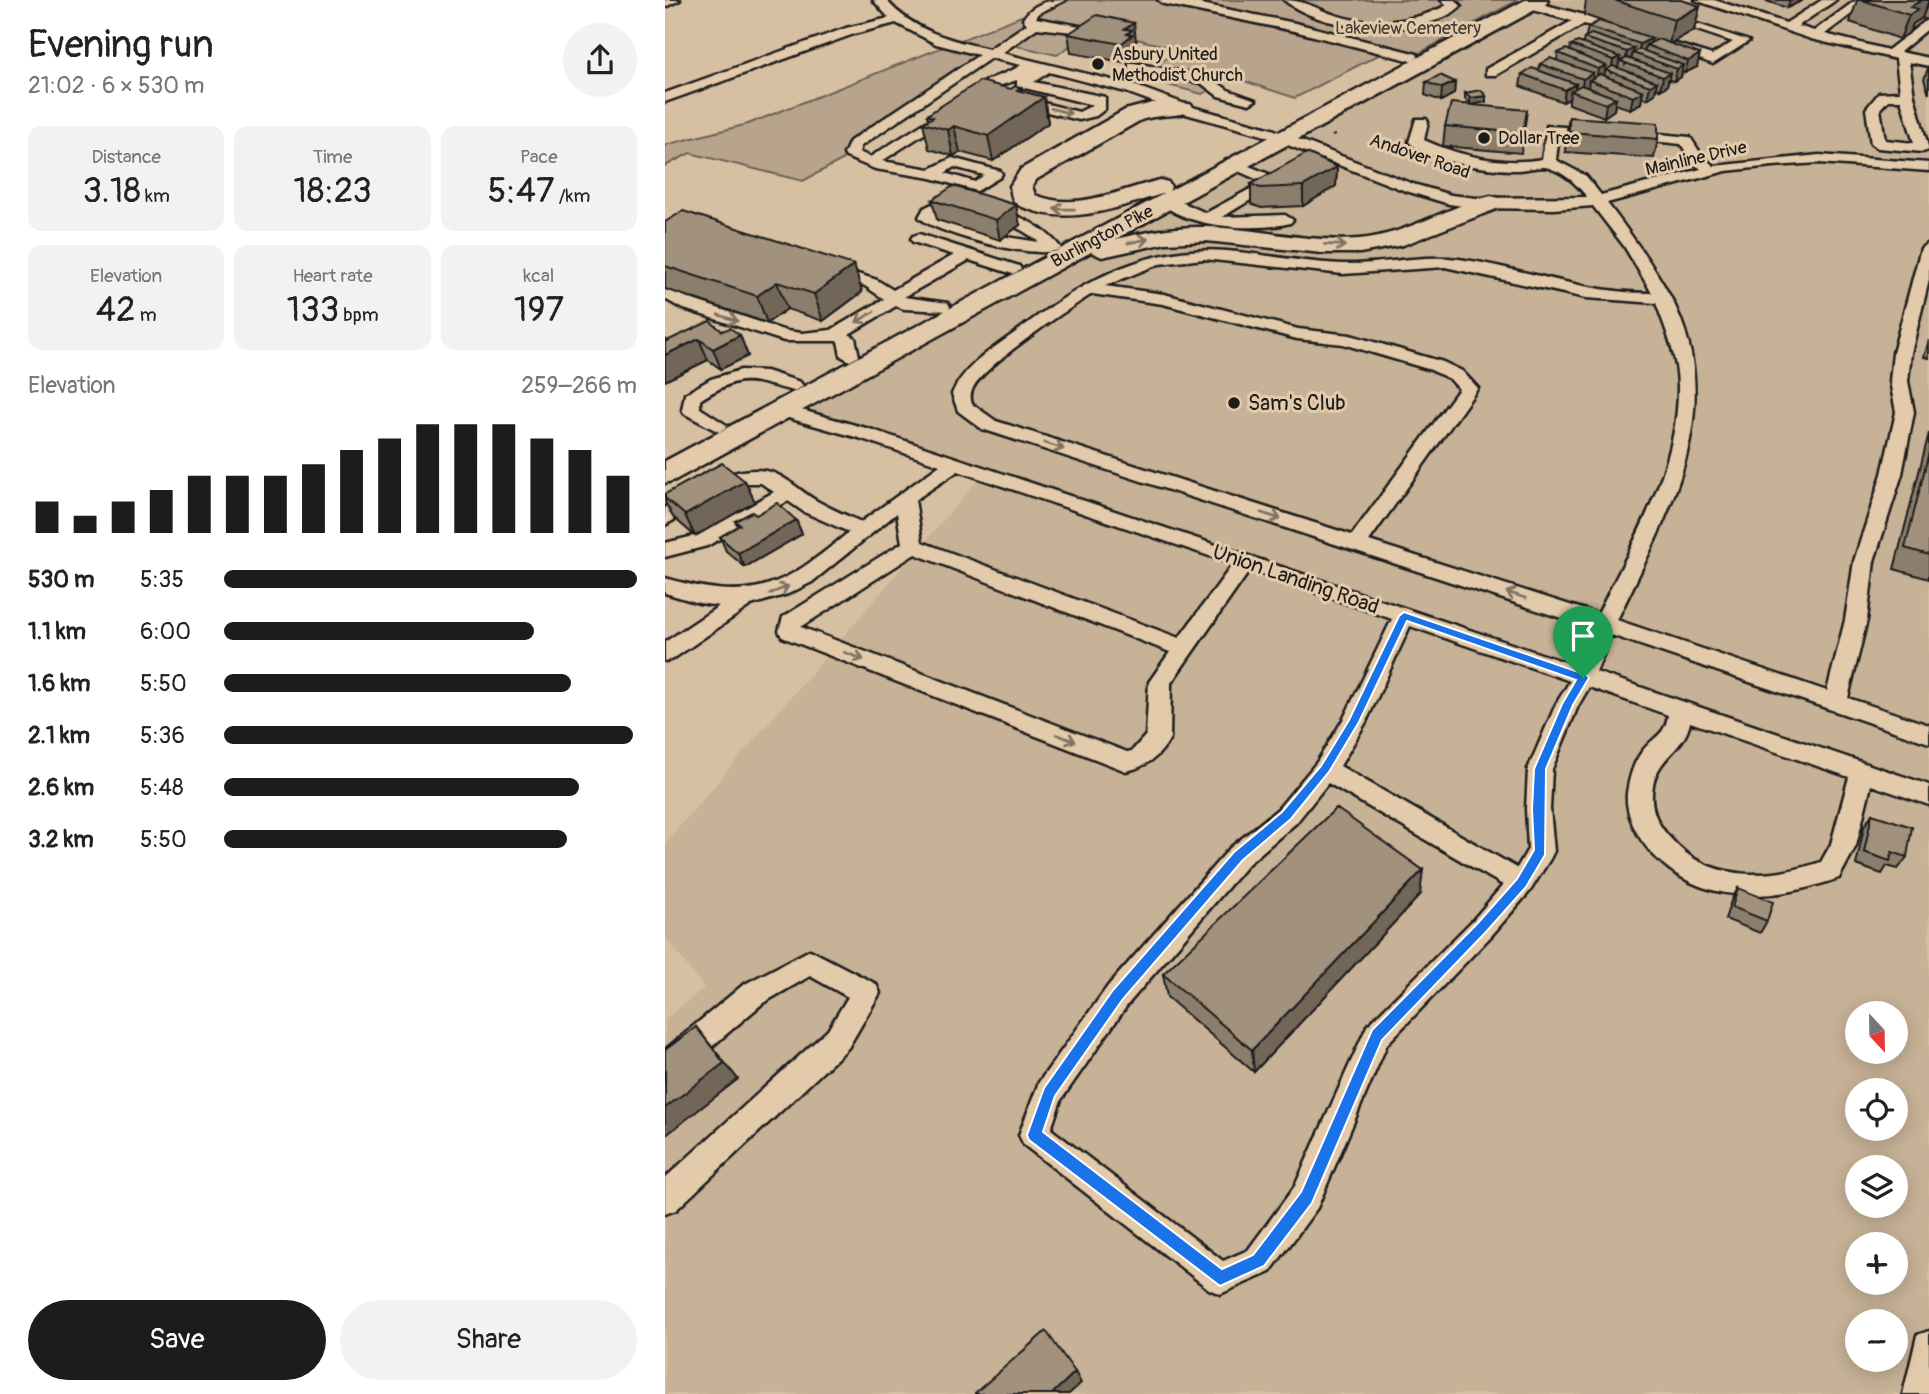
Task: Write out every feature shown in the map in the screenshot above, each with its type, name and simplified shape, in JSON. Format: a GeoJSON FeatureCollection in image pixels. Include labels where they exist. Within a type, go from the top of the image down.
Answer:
{"type":"FeatureCollection","features":[{"type":"Feature","properties":{"kind":"highway","name":"Burlington Pike"},"geometry":{"type":"LineString","coordinates":[[1172,191],[1234,164],[1282,131],[1412,57],[1529,2]]}},
{"type":"Feature","properties":{"kind":"highway","name":"Burlington Pike"},"geometry":{"type":"LineString","coordinates":[[665,455],[719,426],[787,398],[1282,131],[1529,2]]}},
{"type":"Feature","properties":{"kind":"highway"},"geometry":{"type":"LineString","coordinates":[[1172,191],[1079,209],[1053,209],[1037,206],[1024,199],[1021,186],[1029,174],[1133,115],[1152,109],[1183,108]]}},
{"type":"Feature","properties":{"kind":"highway"},"geometry":{"type":"LineString","coordinates":[[1428,227],[1451,195]]}},
{"type":"Feature","properties":{"kind":"highway"},"geometry":{"type":"LineString","coordinates":[[1051,256],[1181,235],[1357,246],[1385,243],[1459,212],[1502,203]]}},
{"type":"Feature","properties":{"kind":"highway","name":"Burlington Pike"},"geometry":{"type":"LineString","coordinates":[[665,472],[787,398],[850,356],[1013,269],[1051,256]]}},
{"type":"Feature","properties":{"kind":"street"},"geometry":{"type":"LineString","coordinates":[[665,3],[674,0]]}},
{"type":"Feature","properties":{"kind":"street","name":"Andover Road"},"geometry":{"type":"LineString","coordinates":[[880,0],[895,20],[940,41],[1216,105],[1408,187],[1502,203]]}},
{"type":"Feature","properties":{"kind":"street"},"geometry":{"type":"LineString","coordinates":[[1060,0],[1034,10],[1029,19],[1034,23],[1087,31]]}},
{"type":"Feature","properties":{"kind":"street"},"geometry":{"type":"LineString","coordinates":[[1164,0],[1295,27],[1412,57]]}},
{"type":"Feature","properties":{"kind":"street"},"geometry":{"type":"LineString","coordinates":[[1290,0],[1338,20],[1366,25],[1399,25],[1423,21],[1456,2]]}},
{"type":"Feature","properties":{"kind":"street"},"geometry":{"type":"LineString","coordinates":[[1613,0],[1742,41],[1713,60],[1661,43]]}},
{"type":"Feature","properties":{"kind":"street"},"geometry":{"type":"LineString","coordinates":[[1701,0],[1723,3],[1815,36],[1929,62]]}},
{"type":"Feature","properties":{"kind":"street"},"geometry":{"type":"LineString","coordinates":[[1787,27],[1830,0]]}},
{"type":"Feature","properties":{"kind":"street"},"geometry":{"type":"LineString","coordinates":[[1815,36],[1864,0]]}},
{"type":"Feature","properties":{"kind":"street"},"geometry":{"type":"LineString","coordinates":[[1529,2],[1577,13],[1636,35]]}},
{"type":"Feature","properties":{"kind":"street"},"geometry":{"type":"LineString","coordinates":[[1492,72],[1577,13]]}},
{"type":"Feature","properties":{"kind":"street"},"geometry":{"type":"LineString","coordinates":[[665,97],[850,32],[895,20]]}},
{"type":"Feature","properties":{"kind":"street"},"geometry":{"type":"LineString","coordinates":[[1896,56],[1929,22]]}},
{"type":"Feature","properties":{"kind":"street"},"geometry":{"type":"LineString","coordinates":[[933,174],[913,173],[851,154],[855,144],[1034,23]]}},
{"type":"Feature","properties":{"kind":"street"},"geometry":{"type":"LineString","coordinates":[[1109,82],[1155,52]]}},
{"type":"Feature","properties":{"kind":"street"},"geometry":{"type":"LineString","coordinates":[[1896,56],[1923,148],[1878,144],[1873,109],[1884,96],[1907,96]]}},
{"type":"Feature","properties":{"kind":"street"},"geometry":{"type":"LineString","coordinates":[[1032,64],[1012,77],[985,86],[981,91],[1079,116],[1091,113],[1100,106],[1100,100],[1023,83],[1048,67]]}},
{"type":"Feature","properties":{"kind":"street"},"geometry":{"type":"LineString","coordinates":[[1134,67],[1205,80],[1223,93],[1249,100]]}},
{"type":"Feature","properties":{"kind":"street","name":"Andover Road"},"geometry":{"type":"LineString","coordinates":[[1109,82],[1183,108],[1282,131]]}},
{"type":"Feature","properties":{"kind":"street"},"geometry":{"type":"LineString","coordinates":[[871,162],[957,106],[925,97]]}},
{"type":"Feature","properties":{"kind":"street","name":"Mainline Drive"},"geometry":{"type":"LineString","coordinates":[[1502,203],[1596,201],[1726,167],[1819,159],[1929,167]]}},
{"type":"Feature","properties":{"kind":"street"},"geometry":{"type":"LineString","coordinates":[[1207,219],[1310,161],[1355,180]]}},
{"type":"Feature","properties":{"kind":"street"},"geometry":{"type":"LineString","coordinates":[[1404,616],[1354,722],[1325,769],[1287,816],[1239,856],[1118,995],[1049,1093],[1034,1135],[1220,1278],[1259,1261],[1307,1197],[1377,1035],[1482,928],[1521,883],[1541,851],[1538,809],[1540,769],[1567,704],[1583,678],[1604,624],[1647,535],[1680,451],[1687,387],[1683,356],[1663,298],[1631,245],[1581,179],[1549,162]]}},
{"type":"Feature","properties":{"kind":"street"},"geometry":{"type":"LineString","coordinates":[[1172,191],[1207,219],[1230,223],[1285,220]]}},
{"type":"Feature","properties":{"kind":"street","name":"Andover Road"},"geometry":{"type":"LineString","coordinates":[[1451,195],[1502,203]]}},
{"type":"Feature","properties":{"kind":"street"},"geometry":{"type":"LineString","coordinates":[[942,204],[1024,224],[1035,229],[1051,256],[937,224],[927,217],[929,211],[942,204]]}},
{"type":"Feature","properties":{"kind":"street"},"geometry":{"type":"LineString","coordinates":[[919,239],[1013,269]]}},
{"type":"Feature","properties":{"kind":"street"},"geometry":{"type":"LineString","coordinates":[[893,298],[968,254]]}},
{"type":"Feature","properties":{"kind":"street"},"geometry":{"type":"LineString","coordinates":[[809,264],[871,282],[904,304],[942,307]]}},
{"type":"Feature","properties":{"kind":"street"},"geometry":{"type":"LineString","coordinates":[[1090,289],[1164,299],[1297,334],[1344,339],[1437,366],[1456,375],[1469,388],[1357,543]]}},
{"type":"Feature","properties":{"kind":"street"},"geometry":{"type":"LineString","coordinates":[[665,293],[687,304],[784,336],[802,338],[835,335],[846,338],[850,356]]}},
{"type":"Feature","properties":{"kind":"street","name":"Union Landing Road"},"geometry":{"type":"LineString","coordinates":[[787,398],[866,434],[1929,795]]}},
{"type":"Feature","properties":{"kind":"street"},"geometry":{"type":"LineString","coordinates":[[989,425],[1604,624],[1929,734]]}},
{"type":"Feature","properties":{"kind":"street"},"geometry":{"type":"LineString","coordinates":[[665,584],[682,592],[714,598],[744,599],[778,592],[824,565],[905,499],[955,464]]}},
{"type":"Feature","properties":{"kind":"street"},"geometry":{"type":"LineString","coordinates":[[665,518],[667,514],[722,484],[744,477],[765,477],[811,507],[864,531]]}},
{"type":"Feature","properties":{"kind":"street"},"geometry":{"type":"LineString","coordinates":[[665,550],[699,541],[790,491]]}},
{"type":"Feature","properties":{"kind":"street"},"geometry":{"type":"LineString","coordinates":[[905,499],[913,546]]}},
{"type":"Feature","properties":{"kind":"street"},"geometry":{"type":"LineString","coordinates":[[913,546],[791,623],[790,631],[1126,761],[1139,759],[1158,738],[1160,682],[1245,562]]}},
{"type":"Feature","properties":{"kind":"street"},"geometry":{"type":"LineString","coordinates":[[913,546],[1183,648]]}},
{"type":"Feature","properties":{"kind":"street"},"geometry":{"type":"LineString","coordinates":[[666,650],[744,599]]}},
{"type":"Feature","properties":{"kind":"street"},"geometry":{"type":"LineString","coordinates":[[1680,711],[1677,731],[1650,759],[1641,781],[1639,801],[1644,824],[1660,847],[1682,867],[1711,880],[1772,886],[1805,880],[1830,870],[1843,846],[1862,773]]}},
{"type":"Feature","properties":{"kind":"street"},"geometry":{"type":"LineString","coordinates":[[1325,769],[1521,883]]}},
{"type":"Feature","properties":{"kind":"street"},"geometry":{"type":"LineString","coordinates":[[1920,1394],[1929,1348]]}},
{"type":"Feature","properties":{"kind":"lane"},"geometry":{"type":"LineString","coordinates":[[1421,122],[1416,142],[1454,158],[1535,166],[1549,162],[1552,129],[1685,140],[1697,159],[1712,171]]}},
{"type":"Feature","properties":{"kind":"lane"},"geometry":{"type":"LineString","coordinates":[[1234,164],[1273,181]]}},
{"type":"Feature","properties":{"kind":"lane"},"geometry":{"type":"LineString","coordinates":[[1835,704],[1856,620],[1864,561],[1892,474],[1905,412],[1899,381],[1902,353],[1929,248]]}},
{"type":"Feature","properties":{"kind":"lane"},"geometry":{"type":"LineString","coordinates":[[989,425],[967,411],[961,397],[963,385],[979,369],[1090,289],[1135,266],[1175,257],[1204,255],[1346,269],[1457,264],[1613,298],[1663,298]]}},
{"type":"Feature","properties":{"kind":"lane"},"geometry":{"type":"LineString","coordinates":[[835,335],[893,298]]}},
{"type":"Feature","properties":{"kind":"lane"},"geometry":{"type":"LineString","coordinates":[[719,426],[691,410],[691,398],[712,384],[740,375],[771,375],[787,398]]}},
{"type":"Feature","properties":{"kind":"lane"},"geometry":{"type":"LineString","coordinates":[[665,1068],[753,994],[810,962],[866,992],[838,1039],[665,1199]]}},
{"type":"Feature","properties":{"kind":"shaded area"},"geometry":{"type":"Polygon","coordinates":[[[1539,0],[1929,0],[1929,1394],[665,1394],[665,1019],[704,988],[665,937],[665,843],[983,474],[780,410],[1539,0]]]}},
{"type":"Feature","properties":{"kind":"green space","name":"Lakeview Cemetery"},"geometry":{"type":"Polygon","coordinates":[[[1062,0],[1518,0],[1412,57],[1386,51],[1295,98],[1232,77],[1202,94],[1138,77],[1179,50],[1095,28],[1057,55],[1008,44],[855,136],[842,160],[803,181],[690,153],[665,166],[665,145],[748,124],[1062,0]]]}},
{"type":"Feature","properties":{"kind":"building"},"geometry":{"type":"Polygon","coordinates":[[[1614,0],[1681,0],[1700,6],[1674,20],[1614,0]]]}},
{"type":"Feature","properties":{"kind":"building"},"geometry":{"type":"Polygon","coordinates":[[[1862,0],[1922,0],[1910,7],[1918,9],[1909,15],[1862,0]]]}},
{"type":"Feature","properties":{"kind":"building"},"geometry":{"type":"Polygon","coordinates":[[[1097,15],[1134,23],[1125,29],[1132,30],[1127,34],[1132,35],[1121,44],[1068,34],[1097,15]]]}},
{"type":"Feature","properties":{"kind":"building"},"geometry":{"type":"Polygon","coordinates":[[[1599,21],[1652,38],[1640,44],[1588,27],[1599,21]]]}},
{"type":"Feature","properties":{"kind":"building"},"geometry":{"type":"Polygon","coordinates":[[[1591,34],[1634,48],[1627,52],[1584,38],[1591,34]]]}},
{"type":"Feature","properties":{"kind":"building"},"geometry":{"type":"Polygon","coordinates":[[[1658,39],[1700,54],[1688,61],[1646,45],[1658,39]]]}},
{"type":"Feature","properties":{"kind":"building"},"geometry":{"type":"Polygon","coordinates":[[[1578,42],[1620,57],[1613,60],[1571,45],[1578,42]]]}},
{"type":"Feature","properties":{"kind":"building"},"geometry":{"type":"Polygon","coordinates":[[[1566,49],[1606,66],[1598,69],[1558,53],[1566,49]]]}},
{"type":"Feature","properties":{"kind":"building"},"geometry":{"type":"Polygon","coordinates":[[[1639,49],[1683,65],[1677,69],[1633,53],[1639,49]]]}},
{"type":"Feature","properties":{"kind":"building"},"geometry":{"type":"Polygon","coordinates":[[[1550,58],[1593,73],[1583,79],[1540,64],[1550,58]]]}},
{"type":"Feature","properties":{"kind":"building"},"geometry":{"type":"Polygon","coordinates":[[[1627,58],[1670,73],[1663,77],[1620,61],[1627,58]]]}},
{"type":"Feature","properties":{"kind":"building"},"geometry":{"type":"Polygon","coordinates":[[[1613,66],[1657,82],[1650,86],[1606,70],[1613,66]]]}},
{"type":"Feature","properties":{"kind":"building"},"geometry":{"type":"Polygon","coordinates":[[[1532,68],[1576,84],[1565,90],[1522,74],[1532,68]]]}},
{"type":"Feature","properties":{"kind":"building"},"geometry":{"type":"Polygon","coordinates":[[[1600,74],[1643,91],[1633,97],[1589,80],[1600,74]]]}},
{"type":"Feature","properties":{"kind":"building"},"geometry":{"type":"Polygon","coordinates":[[[1440,75],[1455,82],[1442,88],[1426,82],[1440,75]]]}},
{"type":"Feature","properties":{"kind":"building"},"geometry":{"type":"Polygon","coordinates":[[[980,81],[1011,89],[1015,86],[1021,87],[1017,90],[1044,97],[988,136],[954,126],[948,130],[923,123],[933,117],[927,115],[980,81]]]}},
{"type":"Feature","properties":{"kind":"building"},"geometry":{"type":"Polygon","coordinates":[[[1581,85],[1616,98],[1606,104],[1571,91],[1581,85]]]}},
{"type":"Feature","properties":{"kind":"building"},"geometry":{"type":"Polygon","coordinates":[[[1481,90],[1486,96],[1470,98],[1465,93],[1481,90]]]}},
{"type":"Feature","properties":{"kind":"building"},"geometry":{"type":"Polygon","coordinates":[[[1451,103],[1527,110],[1523,133],[1445,126],[1451,103]]]}},
{"type":"Feature","properties":{"kind":"building"},"geometry":{"type":"Polygon","coordinates":[[[1569,117],[1658,123],[1658,139],[1569,132],[1569,117]]]}},
{"type":"Feature","properties":{"kind":"building"},"geometry":{"type":"Polygon","coordinates":[[[1307,153],[1337,167],[1303,186],[1260,188],[1251,184],[1307,153]]]}},
{"type":"Feature","properties":{"kind":"building"},"geometry":{"type":"Polygon","coordinates":[[[953,186],[1016,205],[996,220],[932,200],[953,186]]]}},
{"type":"Feature","properties":{"kind":"building"},"geometry":{"type":"Polygon","coordinates":[[[683,211],[854,265],[814,294],[777,282],[757,296],[665,266],[665,222],[683,211]]]}},
{"type":"Feature","properties":{"kind":"building"},"geometry":{"type":"Polygon","coordinates":[[[710,321],[722,331],[730,328],[740,335],[713,349],[699,339],[665,355],[665,339],[667,341],[710,321]]]}},
{"type":"Feature","properties":{"kind":"building"},"geometry":{"type":"Polygon","coordinates":[[[1929,452],[1929,555],[1905,548],[1929,452]]]}},
{"type":"Feature","properties":{"kind":"building"},"geometry":{"type":"Polygon","coordinates":[[[722,463],[745,481],[685,515],[665,498],[665,494],[722,463]]]}},
{"type":"Feature","properties":{"kind":"building"},"geometry":{"type":"Polygon","coordinates":[[[777,503],[796,520],[738,553],[720,537],[740,525],[735,521],[752,512],[756,515],[777,503]]]}},
{"type":"Feature","properties":{"kind":"building"},"geometry":{"type":"Polygon","coordinates":[[[1336,808],[1423,870],[1252,1050],[1163,974],[1336,808]]]}},
{"type":"Feature","properties":{"kind":"building"},"geometry":{"type":"Polygon","coordinates":[[[1872,814],[1912,827],[1907,857],[1892,852],[1890,861],[1864,852],[1872,814]]]}},
{"type":"Feature","properties":{"kind":"building"},"geometry":{"type":"Polygon","coordinates":[[[1738,888],[1773,902],[1767,921],[1732,907],[1738,888]]]}},
{"type":"Feature","properties":{"kind":"building"},"geometry":{"type":"Polygon","coordinates":[[[696,1027],[724,1063],[665,1108],[665,1050],[696,1027]]]}},
{"type":"Feature","properties":{"kind":"building"},"geometry":{"type":"Polygon","coordinates":[[[1046,1331],[1075,1372],[1052,1394],[975,1394],[975,1393],[1046,1331]]]}},
{"type":"Feature","properties":{"kind":"place","name":"Asbury United Methodist Church"},"geometry":{"type":"Point","coordinates":[1098,64]}},
{"type":"Feature","properties":{"kind":"place","name":"Dollar Tree"},"geometry":{"type":"Point","coordinates":[1484,138]}},
{"type":"Feature","properties":{"kind":"place","name":"Sam's Club"},"geometry":{"type":"Point","coordinates":[1234,403]}},
{"type":"Feature","properties":{"kind":"route"},"geometry":{"type":"LineString","coordinates":[[1404,616],[1583,678],[1567,704],[1540,769],[1538,809],[1541,851],[1521,883],[1482,928],[1377,1035],[1307,1197],[1259,1261],[1220,1278],[1034,1135],[1049,1093],[1118,995],[1239,856],[1287,816],[1325,769],[1354,722],[1404,616]]}}]}
